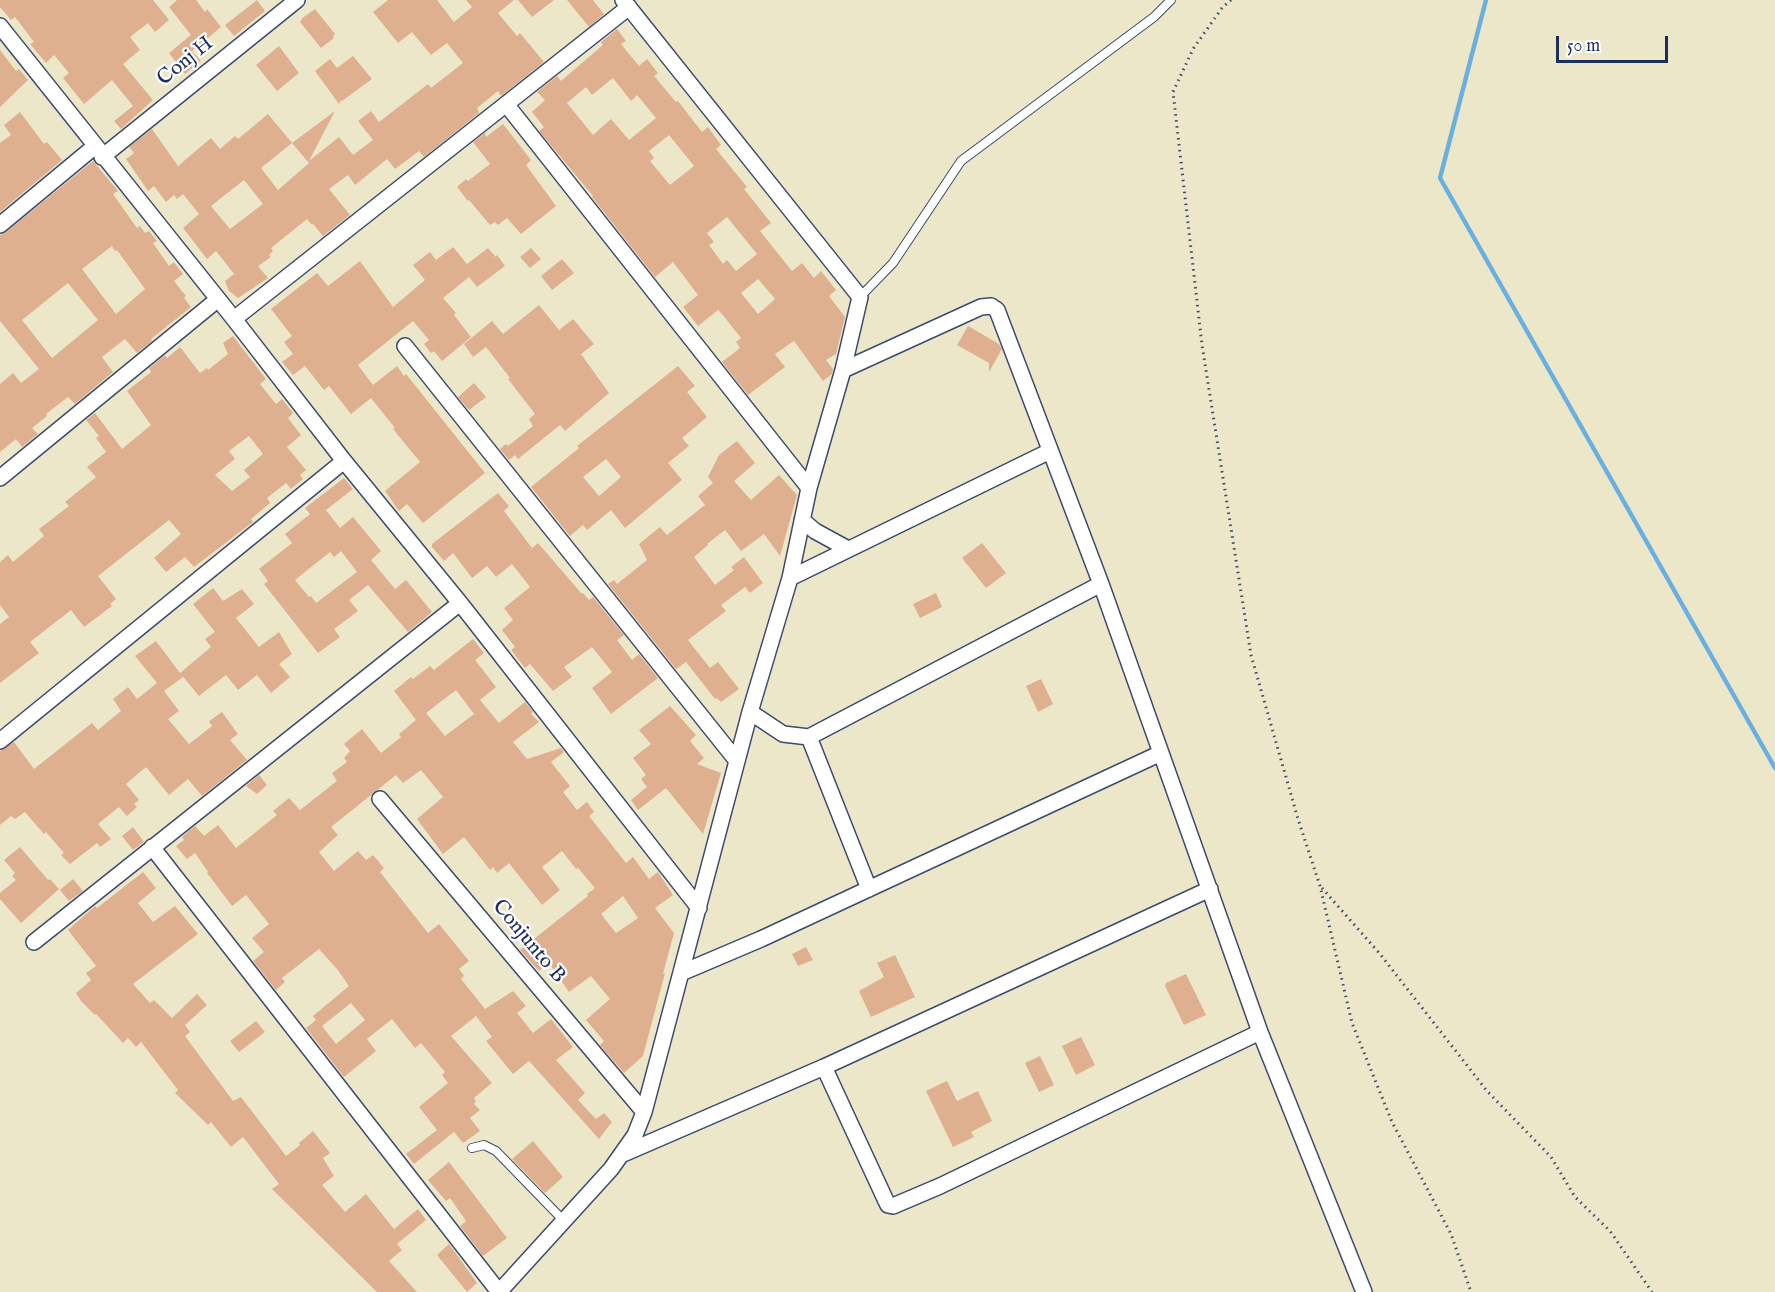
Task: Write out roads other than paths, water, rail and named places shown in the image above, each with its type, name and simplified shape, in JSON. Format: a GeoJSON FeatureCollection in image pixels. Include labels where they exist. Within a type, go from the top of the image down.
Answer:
{"type":"FeatureCollection","features":[{"type":"Feature","properties":{"kind":"street","name":"Conj H"},"geometry":{"type":"LineString","coordinates":[[0,225],[297,0]]}},
{"type":"Feature","properties":{"kind":"street"},"geometry":{"type":"LineString","coordinates":[[152,848],[499,1292],[622,1154],[635,1136],[644,1112],[750,712],[790,578],[809,488],[843,370],[860,297],[626,3],[506,104],[234,319]]}},
{"type":"Feature","properties":{"kind":"street"},"geometry":{"type":"LineString","coordinates":[[0,26],[344,461],[460,603],[699,908]]}},
{"type":"Feature","properties":{"kind":"street"},"geometry":{"type":"LineString","coordinates":[[506,104],[809,488]]}},
{"type":"Feature","properties":{"kind":"street"},"geometry":{"type":"LineString","coordinates":[[0,478],[218,300]]}},
{"type":"Feature","properties":{"kind":"street"},"geometry":{"type":"LineString","coordinates":[[843,370],[981,307],[991,306],[997,310],[1101,584],[1260,1032],[1364,1292]]}},
{"type":"Feature","properties":{"kind":"street"},"geometry":{"type":"LineString","coordinates":[[405,346],[737,761]]}},
{"type":"Feature","properties":{"kind":"street"},"geometry":{"type":"LineString","coordinates":[[790,578],[1050,451]]}},
{"type":"Feature","properties":{"kind":"street"},"geometry":{"type":"LineString","coordinates":[[0,741],[344,461]]}},
{"type":"Feature","properties":{"kind":"street"},"geometry":{"type":"LineString","coordinates":[[802,520],[815,531],[848,549]]}},
{"type":"Feature","properties":{"kind":"street"},"geometry":{"type":"LineString","coordinates":[[750,712],[783,734],[809,737],[1101,584]]}},
{"type":"Feature","properties":{"kind":"street"},"geometry":{"type":"LineString","coordinates":[[34,942],[460,603]]}},
{"type":"Feature","properties":{"kind":"street"},"geometry":{"type":"LineString","coordinates":[[809,737],[869,889]]}},
{"type":"Feature","properties":{"kind":"street"},"geometry":{"type":"LineString","coordinates":[[681,973],[761,939],[1161,753]]}},
{"type":"Feature","properties":{"kind":"street","name":"Conjunto B"},"geometry":{"type":"LineString","coordinates":[[380,799],[644,1112]]}},
{"type":"Feature","properties":{"kind":"street"},"geometry":{"type":"LineString","coordinates":[[622,1154],[824,1067],[1210,889]]}},
{"type":"Feature","properties":{"kind":"street"},"geometry":{"type":"LineString","coordinates":[[824,1067],[886,1201],[892,1206],[950,1181],[1260,1032]]}},
{"type":"Feature","properties":{"kind":"lane"},"geometry":{"type":"LineString","coordinates":[[860,297],[893,263],[962,161],[1154,17],[1171,0]]}},
{"type":"Feature","properties":{"kind":"lane"},"geometry":{"type":"LineString","coordinates":[[472,1148],[484,1145],[496,1151],[564,1221]]}},
{"type":"Feature","properties":{"kind":"waterway"},"geometry":{"type":"LineString","coordinates":[[1486,0],[1440,178],[1775,768]]}}]}
